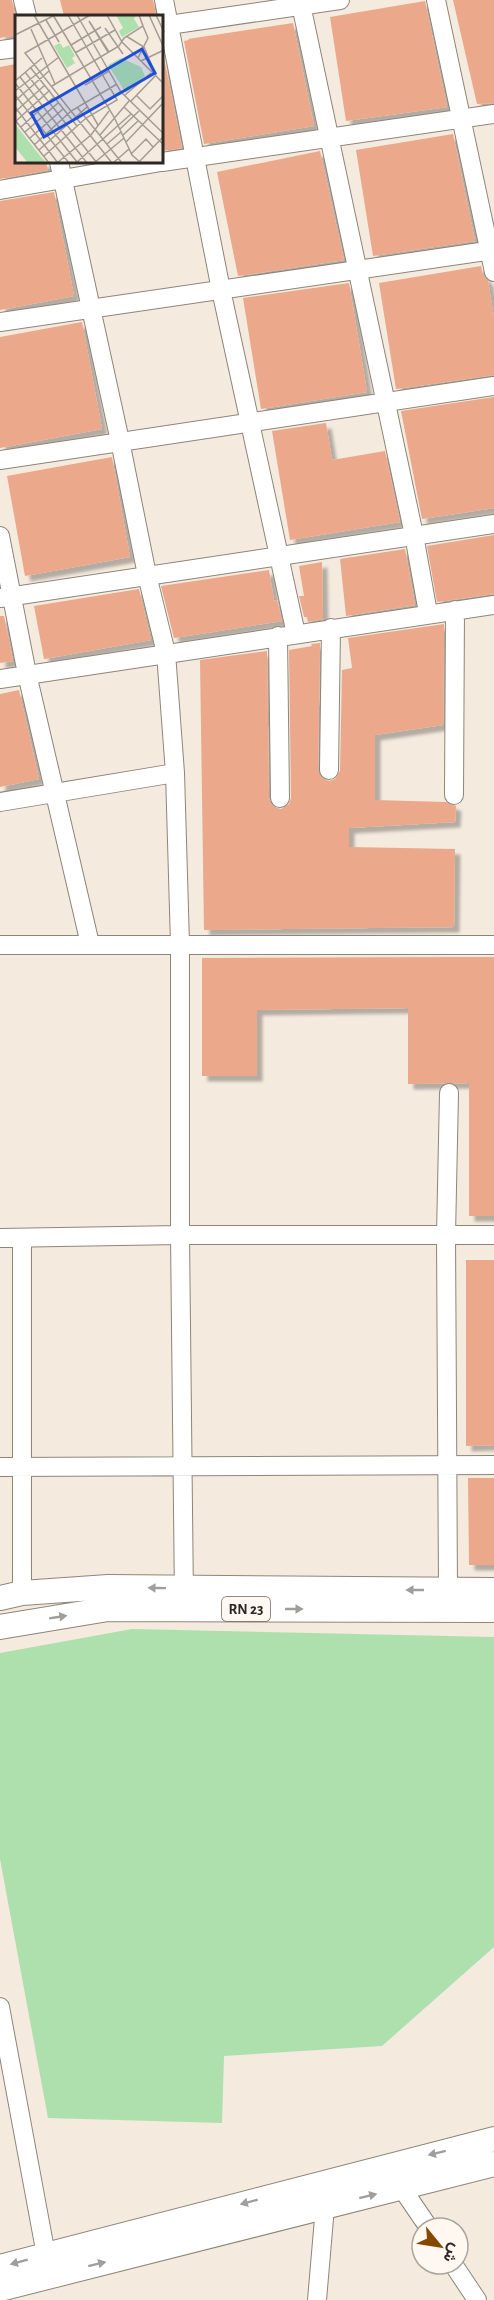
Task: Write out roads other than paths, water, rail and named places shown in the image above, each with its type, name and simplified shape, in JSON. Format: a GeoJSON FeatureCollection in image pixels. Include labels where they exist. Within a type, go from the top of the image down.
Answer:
{"type":"FeatureCollection","features":[{"type":"Feature","properties":{"kind":"main road","name":"RN 23"},"geometry":{"type":"LineString","coordinates":[[11,1596],[108,1587],[184,1599],[494,1610]]}},
{"type":"Feature","properties":{"kind":"main road","name":"RN 23"},"geometry":{"type":"LineString","coordinates":[[0,1626],[184,1599],[494,1590]]}},
{"type":"Feature","properties":{"kind":"main road"},"geometry":{"type":"LineString","coordinates":[[0,2289],[323,2195],[393,2165],[494,2139]]}},
{"type":"Feature","properties":{"kind":"main road"},"geometry":{"type":"LineString","coordinates":[[0,2267],[323,2195],[401,2187],[494,2164]]}},
{"type":"Feature","properties":{"kind":"street"},"geometry":{"type":"LineString","coordinates":[[23,0],[27,15]]}},
{"type":"Feature","properties":{"kind":"street"},"geometry":{"type":"LineString","coordinates":[[164,0],[166,26],[196,156],[221,290],[279,555],[287,635],[279,798]]}},
{"type":"Feature","properties":{"kind":"street"},"geometry":{"type":"LineString","coordinates":[[166,26],[300,3],[340,0]]}},
{"type":"Feature","properties":{"kind":"street"},"geometry":{"type":"LineString","coordinates":[[436,0],[492,250],[494,272]]}},
{"type":"Feature","properties":{"kind":"street"},"geometry":{"type":"LineString","coordinates":[[300,3],[414,535],[428,614]]}},
{"type":"Feature","properties":{"kind":"street"},"geometry":{"type":"LineString","coordinates":[[0,50],[15,48]]}},
{"type":"Feature","properties":{"kind":"street"},"geometry":{"type":"LineString","coordinates":[[164,161],[494,114]]}},
{"type":"Feature","properties":{"kind":"street"},"geometry":{"type":"LineString","coordinates":[[0,189],[61,170],[136,164]]}},
{"type":"Feature","properties":{"kind":"street"},"geometry":{"type":"LineString","coordinates":[[61,170],[147,575],[166,653],[175,773],[180,944],[184,1599]]}},
{"type":"Feature","properties":{"kind":"street"},"geometry":{"type":"LineString","coordinates":[[0,322],[492,250]]}},
{"type":"Feature","properties":{"kind":"street"},"geometry":{"type":"LineString","coordinates":[[0,460],[494,386]]}},
{"type":"Feature","properties":{"kind":"street"},"geometry":{"type":"LineString","coordinates":[[6,598],[494,524]]}},
{"type":"Feature","properties":{"kind":"street"},"geometry":{"type":"LineString","coordinates":[[0,536],[6,598],[27,674],[90,944]]}},
{"type":"Feature","properties":{"kind":"street"},"geometry":{"type":"LineString","coordinates":[[0,679],[494,605]]}},
{"type":"Feature","properties":{"kind":"street"},"geometry":{"type":"LineString","coordinates":[[454,610],[454,795]]}},
{"type":"Feature","properties":{"kind":"street"},"geometry":{"type":"LineString","coordinates":[[329,770],[331,628]]}},
{"type":"Feature","properties":{"kind":"street"},"geometry":{"type":"LineString","coordinates":[[0,802],[175,773]]}},
{"type":"Feature","properties":{"kind":"street"},"geometry":{"type":"LineString","coordinates":[[0,945],[494,945]]}},
{"type":"Feature","properties":{"kind":"street"},"geometry":{"type":"LineString","coordinates":[[448,1590],[446,1235],[449,1092]]}},
{"type":"Feature","properties":{"kind":"street"},"geometry":{"type":"LineString","coordinates":[[0,1238],[494,1234]]}},
{"type":"Feature","properties":{"kind":"street"},"geometry":{"type":"LineString","coordinates":[[11,1596],[21,1467],[22,1238]]}},
{"type":"Feature","properties":{"kind":"street"},"geometry":{"type":"LineString","coordinates":[[0,1467],[494,1465]]}},
{"type":"Feature","properties":{"kind":"street"},"geometry":{"type":"LineString","coordinates":[[0,2007],[46,2255]]}},
{"type":"Feature","properties":{"kind":"street"},"geometry":{"type":"LineString","coordinates":[[393,2165],[401,2187],[421,2216]]}},
{"type":"Feature","properties":{"kind":"street"},"geometry":{"type":"LineString","coordinates":[[317,2300],[323,2195]]}},
{"type":"Feature","properties":{"kind":"street"},"geometry":{"type":"LineString","coordinates":[[461,2276],[477,2300]]}}]}
